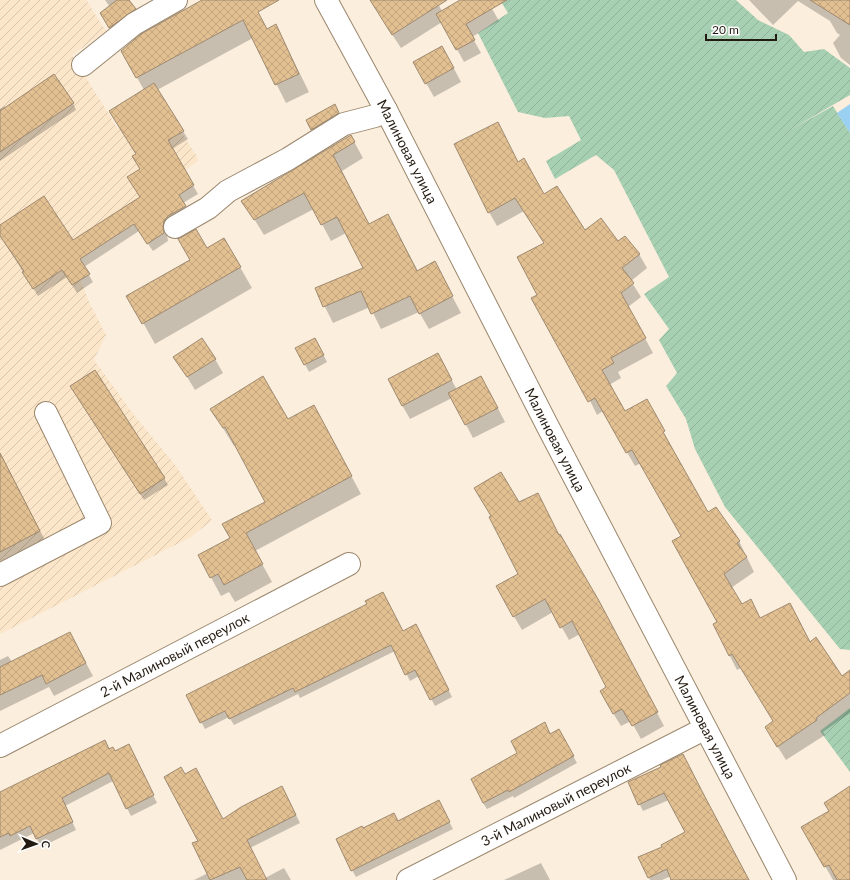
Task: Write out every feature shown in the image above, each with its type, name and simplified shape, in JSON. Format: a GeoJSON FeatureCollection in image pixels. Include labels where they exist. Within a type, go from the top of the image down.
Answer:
{"type":"FeatureCollection","features":[{"type":"Feature","properties":{"kind":"street"},"geometry":{"type":"LineString","coordinates":[[83,66],[134,24],[176,0]]}},
{"type":"Feature","properties":{"kind":"street","name":"Малиновая улица"},"geometry":{"type":"LineString","coordinates":[[326,0],[386,110],[704,728],[785,880]]}},
{"type":"Feature","properties":{"kind":"street"},"geometry":{"type":"LineString","coordinates":[[175,227],[208,208],[228,191],[288,159],[344,124],[376,116],[386,110]]}},
{"type":"Feature","properties":{"kind":"street"},"geometry":{"type":"LineString","coordinates":[[0,575],[100,523],[46,413]]}},
{"type":"Feature","properties":{"kind":"street","name":"2-й Малиновый переулок"},"geometry":{"type":"LineString","coordinates":[[0,746],[348,564]]}},
{"type":"Feature","properties":{"kind":"street","name":"3-й Малиновый переулок"},"geometry":{"type":"LineString","coordinates":[[408,880],[704,728]]}},
{"type":"Feature","properties":{"kind":"shaded area"},"geometry":{"type":"Polygon","coordinates":[[[0,0],[86,0],[106,31],[72,55],[118,129],[161,101],[199,160],[71,256],[89,302],[106,335],[94,360],[134,415],[176,466],[212,520],[191,537],[0,634],[0,0]]]}},
{"type":"Feature","properties":{"kind":"green space"},"geometry":{"type":"Polygon","coordinates":[[[500,0],[736,0],[758,20],[789,35],[804,52],[824,49],[850,68],[850,95],[788,131],[833,106],[850,133],[850,650],[840,649],[725,507],[695,449],[686,419],[666,386],[677,373],[659,340],[669,329],[644,294],[669,277],[614,170],[596,155],[555,179],[546,161],[581,140],[569,116],[545,118],[518,112],[478,33],[508,13],[500,0]]]}},
{"type":"Feature","properties":{"kind":"green space"},"geometry":{"type":"Polygon","coordinates":[[[850,708],[850,772],[820,731],[850,708]]]}},
{"type":"Feature","properties":{"kind":"water"},"geometry":{"type":"Polygon","coordinates":[[[850,104],[850,133],[837,113],[850,104]]]}},
{"type":"Feature","properties":{"kind":"building"},"geometry":{"type":"Polygon","coordinates":[[[117,0],[129,0],[136,9],[109,28],[100,13],[117,0]]]}},
{"type":"Feature","properties":{"kind":"building"},"geometry":{"type":"Polygon","coordinates":[[[202,0],[279,0],[258,12],[267,29],[276,24],[299,74],[275,85],[243,20],[136,78],[121,51],[141,34],[202,0]]]}},
{"type":"Feature","properties":{"kind":"building"},"geometry":{"type":"Polygon","coordinates":[[[370,0],[447,0],[392,35],[370,0]]]}},
{"type":"Feature","properties":{"kind":"building"},"geometry":{"type":"Polygon","coordinates":[[[460,0],[507,0],[466,24],[475,40],[456,50],[436,14],[460,0]]]}},
{"type":"Feature","properties":{"kind":"building"},"geometry":{"type":"Polygon","coordinates":[[[810,0],[850,0],[850,25],[810,0]]]}},
{"type":"Feature","properties":{"kind":"building"},"geometry":{"type":"Polygon","coordinates":[[[442,46],[454,68],[425,84],[413,62],[442,46]]]}},
{"type":"Feature","properties":{"kind":"building"},"geometry":{"type":"Polygon","coordinates":[[[54,74],[74,103],[0,152],[0,111],[54,74]]]}},
{"type":"Feature","properties":{"kind":"building"},"geometry":{"type":"Polygon","coordinates":[[[154,83],[184,131],[168,140],[194,185],[179,195],[186,206],[168,216],[164,221],[164,233],[147,244],[134,224],[80,259],[90,274],[72,285],[62,270],[33,289],[22,272],[24,271],[0,236],[0,225],[44,196],[73,240],[140,197],[127,177],[140,169],[132,156],[136,154],[109,111],[154,83]]]}},
{"type":"Feature","properties":{"kind":"building"},"geometry":{"type":"Polygon","coordinates":[[[335,104],[339,113],[311,130],[306,120],[335,104]]]}},
{"type":"Feature","properties":{"kind":"building"},"geometry":{"type":"Polygon","coordinates":[[[498,122],[518,162],[524,158],[544,194],[557,186],[585,230],[601,218],[618,241],[625,236],[640,254],[622,268],[634,283],[621,293],[646,338],[611,358],[614,363],[602,370],[625,411],[647,399],[665,431],[663,432],[708,512],[716,507],[740,541],[737,543],[747,557],[724,574],[742,604],[751,599],[760,618],[790,603],[810,642],[816,637],[842,676],[850,670],[850,693],[816,718],[817,720],[777,747],[765,727],[773,721],[732,654],[729,656],[713,624],[717,622],[672,541],[681,536],[632,450],[626,453],[595,398],[588,402],[531,298],[537,295],[517,257],[544,243],[515,198],[488,213],[454,144],[498,122]]]}},
{"type":"Feature","properties":{"kind":"building"},"geometry":{"type":"Polygon","coordinates":[[[351,135],[355,142],[333,155],[369,224],[388,214],[417,271],[435,261],[453,296],[419,314],[410,296],[371,314],[361,291],[323,307],[315,288],[363,268],[337,217],[321,225],[304,193],[254,220],[241,201],[351,135]]]}},
{"type":"Feature","properties":{"kind":"building"},"geometry":{"type":"Polygon","coordinates":[[[196,229],[207,248],[224,238],[241,267],[142,324],[126,296],[190,260],[178,239],[196,229]]]}},
{"type":"Feature","properties":{"kind":"building"},"geometry":{"type":"Polygon","coordinates":[[[202,338],[216,359],[187,377],[173,357],[202,338]]]}},
{"type":"Feature","properties":{"kind":"building"},"geometry":{"type":"Polygon","coordinates":[[[315,338],[324,355],[304,365],[295,348],[315,338]]]}},
{"type":"Feature","properties":{"kind":"building"},"geometry":{"type":"Polygon","coordinates":[[[438,353],[452,380],[402,406],[388,379],[438,353]]]}},
{"type":"Feature","properties":{"kind":"building"},"geometry":{"type":"Polygon","coordinates":[[[95,370],[165,478],[140,494],[70,386],[95,370]]]}},
{"type":"Feature","properties":{"kind":"building"},"geometry":{"type":"Polygon","coordinates":[[[263,376],[288,419],[314,405],[352,476],[246,533],[263,564],[224,585],[218,574],[210,578],[198,555],[230,538],[222,524],[265,502],[225,427],[223,428],[210,409],[263,376]]]}},
{"type":"Feature","properties":{"kind":"building"},"geometry":{"type":"Polygon","coordinates":[[[481,376],[498,408],[465,425],[448,393],[481,376]]]}},
{"type":"Feature","properties":{"kind":"building"},"geometry":{"type":"Polygon","coordinates":[[[0,453],[40,531],[0,552],[0,453]]]}},
{"type":"Feature","properties":{"kind":"building"},"geometry":{"type":"Polygon","coordinates":[[[501,472],[519,502],[538,493],[559,535],[560,534],[598,599],[658,712],[632,726],[622,709],[613,714],[600,691],[606,687],[572,621],[560,628],[545,599],[513,617],[496,586],[518,574],[489,517],[491,516],[474,488],[501,472]]]}},
{"type":"Feature","properties":{"kind":"building"},"geometry":{"type":"Polygon","coordinates":[[[383,592],[403,631],[416,624],[449,690],[430,700],[415,670],[405,675],[391,645],[295,692],[293,688],[229,719],[225,711],[200,723],[186,695],[367,604],[365,601],[383,592]]]}},
{"type":"Feature","properties":{"kind":"building"},"geometry":{"type":"Polygon","coordinates":[[[70,632],[86,663],[46,684],[42,675],[0,695],[0,667],[70,632]]]}},
{"type":"Feature","properties":{"kind":"building"},"geometry":{"type":"Polygon","coordinates":[[[545,722],[550,734],[559,729],[574,756],[509,792],[508,790],[483,803],[471,779],[517,753],[511,741],[545,722]]]}},
{"type":"Feature","properties":{"kind":"building"},"geometry":{"type":"Polygon","coordinates":[[[105,740],[109,749],[113,747],[115,751],[129,744],[154,795],[126,809],[109,773],[62,798],[73,822],[36,839],[30,826],[10,836],[9,833],[0,837],[0,792],[105,740]]]}},
{"type":"Feature","properties":{"kind":"building"},"geometry":{"type":"Polygon","coordinates":[[[683,754],[749,880],[671,880],[667,869],[648,878],[638,857],[662,847],[661,845],[685,832],[664,793],[638,805],[628,782],[661,767],[660,765],[683,754]]]}},
{"type":"Feature","properties":{"kind":"building"},"geometry":{"type":"Polygon","coordinates":[[[181,767],[185,774],[196,768],[223,819],[241,807],[282,786],[296,815],[247,840],[267,880],[247,880],[240,867],[210,880],[192,843],[198,841],[164,777],[181,767]]]}},
{"type":"Feature","properties":{"kind":"building"},"geometry":{"type":"Polygon","coordinates":[[[850,786],[850,880],[837,880],[829,865],[824,867],[801,827],[829,811],[824,803],[850,786]]]}},
{"type":"Feature","properties":{"kind":"building"},"geometry":{"type":"Polygon","coordinates":[[[439,800],[450,822],[351,871],[336,839],[362,826],[363,828],[394,813],[398,821],[439,800]]]}}]}
